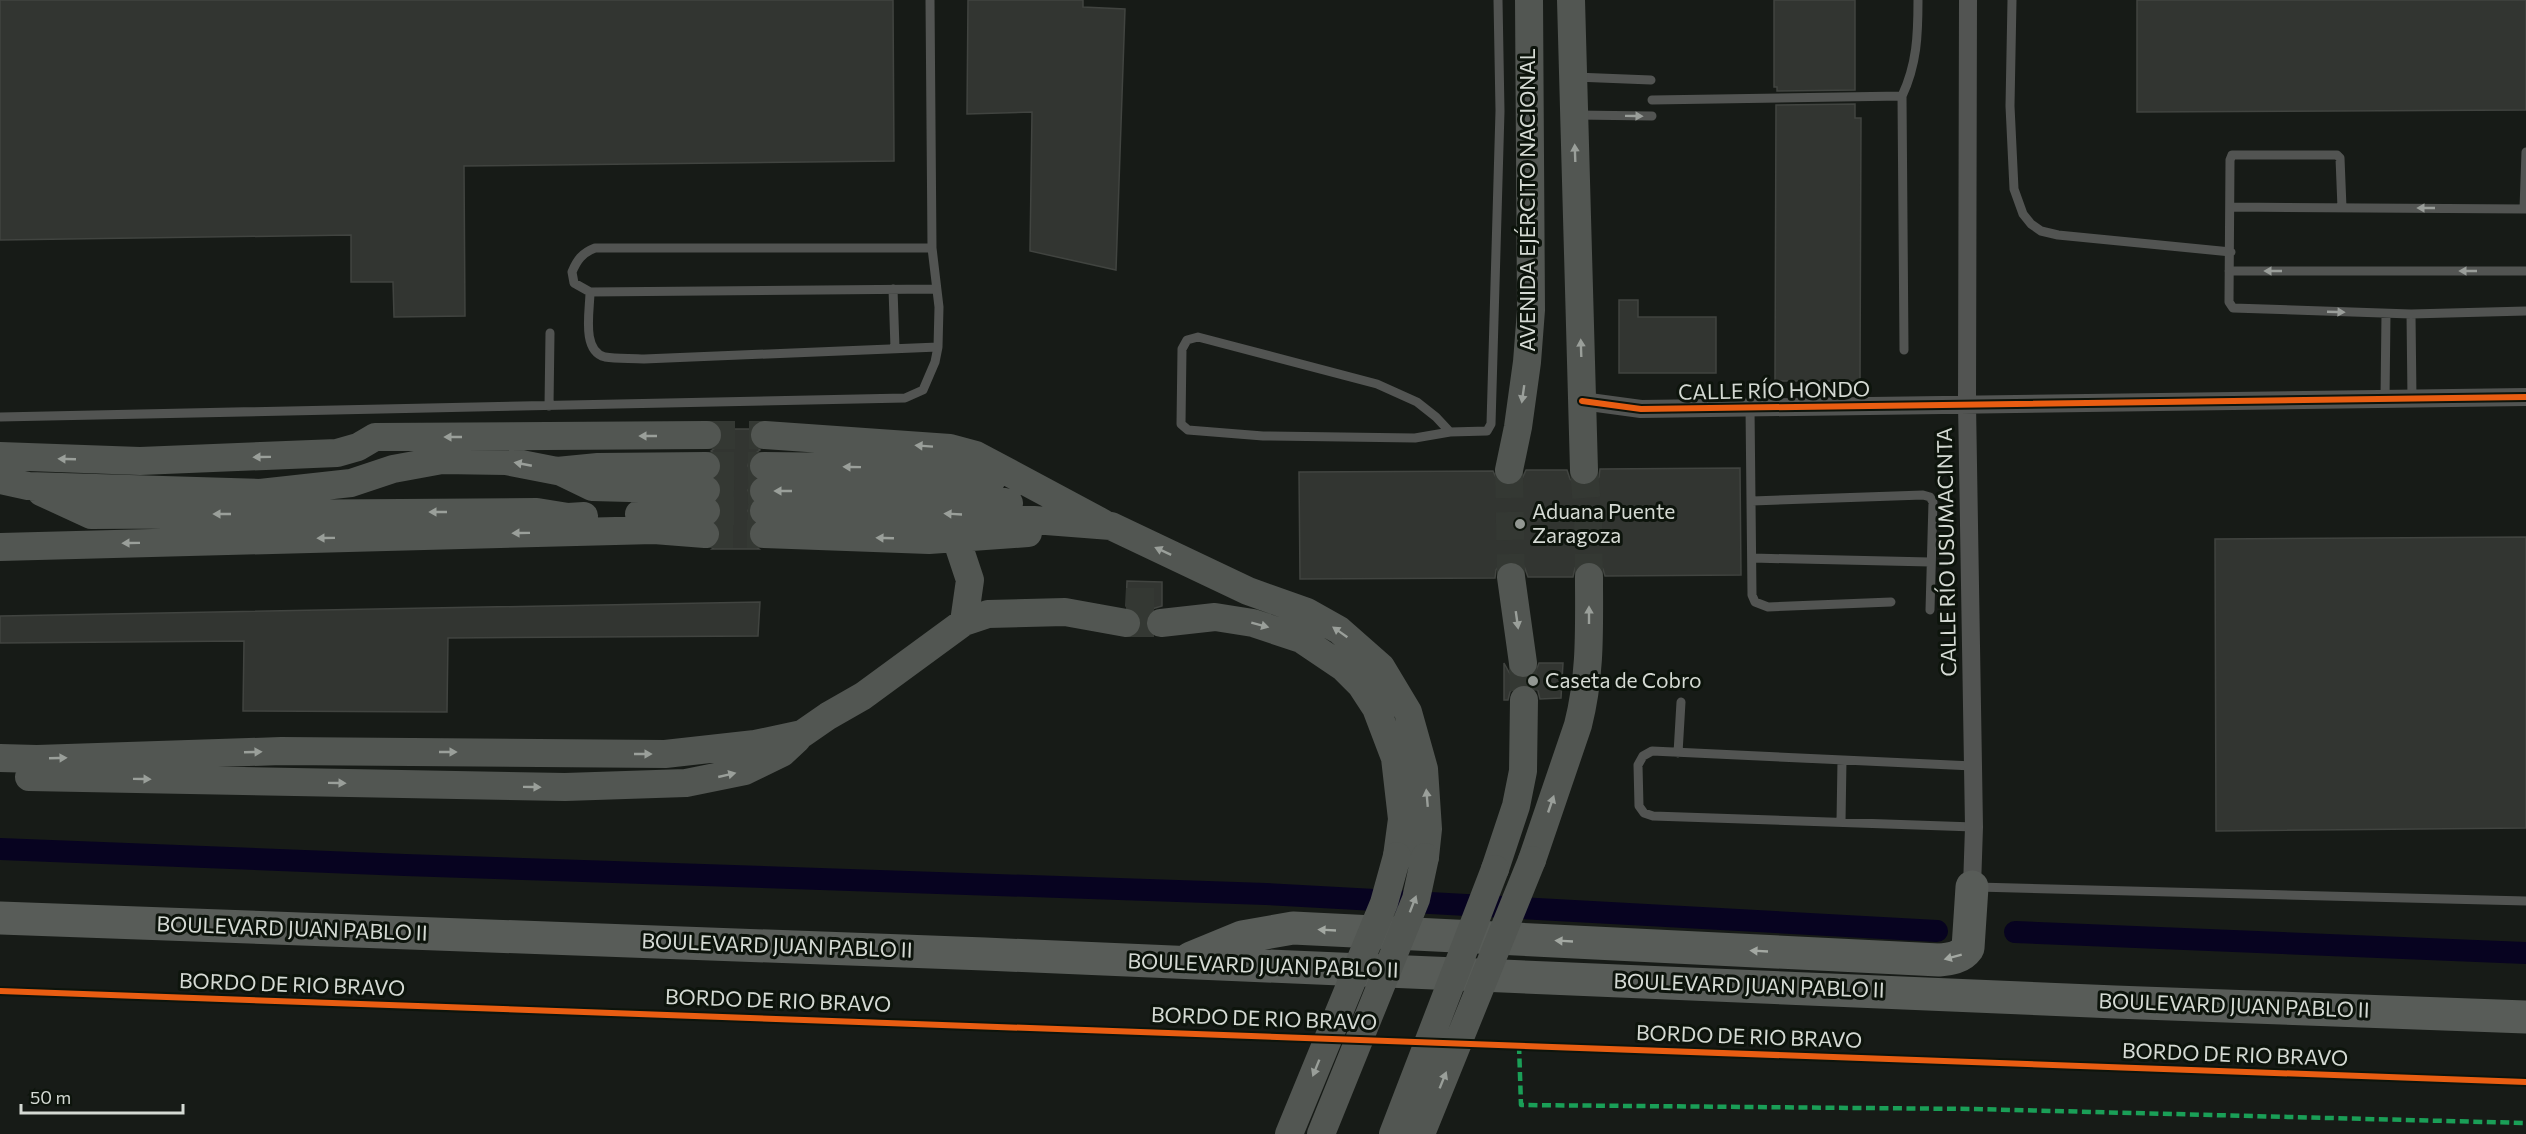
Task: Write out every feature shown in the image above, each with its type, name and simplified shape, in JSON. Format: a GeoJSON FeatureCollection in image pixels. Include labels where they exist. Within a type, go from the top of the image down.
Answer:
{"type":"FeatureCollection","features":[{"type":"Feature","properties":{"kind":"highway"},"geometry":{"type":"LineString","coordinates":[[1180,962],[1242,938],[1293,928],[1939,960],[1955,958],[1964,954],[1968,948],[1972,887]]}},
{"type":"Feature","properties":{"kind":"highway","name":"BOULEVARD JUAN PABLO II"},"geometry":{"type":"LineString","coordinates":[[0,918],[1180,962],[2103,1002],[2526,1017]]}},
{"type":"Feature","properties":{"kind":"main road","name":"AVENIDA EJÉRCITO NACIONAL"},"geometry":{"type":"LineString","coordinates":[[1509,470],[1521,405],[1531,310],[1529,0]]}},
{"type":"Feature","properties":{"kind":"main road"},"geometry":{"type":"LineString","coordinates":[[1571,0],[1584,470]]}},
{"type":"Feature","properties":{"kind":"main road"},"geometry":{"type":"LineString","coordinates":[[0,456],[140,461],[337,453],[358,447],[375,437],[707,435]]}},
{"type":"Feature","properties":{"kind":"main road"},"geometry":{"type":"LineString","coordinates":[[765,435],[950,448],[976,455],[1110,526],[1248,591],[1307,612],[1339,630],[1381,667],[1407,712],[1417,739],[1427,801],[1428,829],[1425,856],[1416,898],[1321,1134]]}},
{"type":"Feature","properties":{"kind":"main road"},"geometry":{"type":"LineString","coordinates":[[0,480],[28,486],[260,493],[351,483],[393,469],[442,460],[506,461],[557,471],[592,487],[706,500]]}},
{"type":"Feature","properties":{"kind":"main road"},"geometry":{"type":"LineString","coordinates":[[557,471],[598,467],[706,500]]}},
{"type":"Feature","properties":{"kind":"main road"},"geometry":{"type":"LineString","coordinates":[[764,500],[943,468],[969,472],[1110,526]]}},
{"type":"Feature","properties":{"kind":"main road"},"geometry":{"type":"LineString","coordinates":[[28,486],[92,515],[537,512],[568,516],[706,500]]}},
{"type":"Feature","properties":{"kind":"main road"},"geometry":{"type":"LineString","coordinates":[[557,515],[592,487]]}},
{"type":"Feature","properties":{"kind":"main road"},"geometry":{"type":"LineString","coordinates":[[0,547],[654,530],[706,500]]}},
{"type":"Feature","properties":{"kind":"main road"},"geometry":{"type":"LineString","coordinates":[[764,500],[1110,526]]}},
{"type":"Feature","properties":{"kind":"main road"},"geometry":{"type":"LineString","coordinates":[[764,500],[929,540],[1110,526]]}},
{"type":"Feature","properties":{"kind":"main road"},"geometry":{"type":"LineString","coordinates":[[34,545],[92,515]]}},
{"type":"Feature","properties":{"kind":"main road"},"geometry":{"type":"LineString","coordinates":[[956,538],[970,580],[964,622]]}},
{"type":"Feature","properties":{"kind":"main road"},"geometry":{"type":"LineString","coordinates":[[1512,577],[1523,663]]}},
{"type":"Feature","properties":{"kind":"main road"},"geometry":{"type":"LineString","coordinates":[[1421,1134],[1532,860],[1578,725],[1588,676],[1589,577]]}},
{"type":"Feature","properties":{"kind":"main road"},"geometry":{"type":"LineString","coordinates":[[0,776],[565,787],[686,783],[745,771],[782,753],[802,734],[863,696],[964,622],[988,614],[1126,612]]}},
{"type":"Feature","properties":{"kind":"main road"},"geometry":{"type":"LineString","coordinates":[[1161,612],[1253,623],[1301,639],[1344,668],[1360,685],[1376,708],[1395,758],[1402,819],[1397,856],[1384,903],[1289,1134]]}},
{"type":"Feature","properties":{"kind":"main road"},"geometry":{"type":"LineString","coordinates":[[1393,1134],[1495,869],[1516,806],[1523,771],[1524,700]]}},
{"type":"Feature","properties":{"kind":"main road"},"geometry":{"type":"LineString","coordinates":[[0,758],[36,759],[281,751],[665,754],[756,744],[802,734]]}},
{"type":"Feature","properties":{"kind":"street","name":"CALLE RÍO USUMACINTA"},"geometry":{"type":"LineString","coordinates":[[1968,0],[1967,404],[1974,827],[1972,887]]}},
{"type":"Feature","properties":{"kind":"street","name":"CALLE RÍO HONDO"},"geometry":{"type":"LineString","coordinates":[[1582,401],[1641,409],[2526,398]]}},
{"type":"Feature","properties":{"kind":"lane"},"geometry":{"type":"LineString","coordinates":[[0,417],[905,398],[923,390],[935,362],[938,347],[939,307],[932,248],[930,0]]}},
{"type":"Feature","properties":{"kind":"lane"},"geometry":{"type":"LineString","coordinates":[[1450,432],[1417,402],[1377,384],[1198,337],[1191,337],[1184,343],[1180,424],[1188,430],[1263,435],[1415,438],[1450,432],[1487,431],[1491,424],[1500,111],[1498,0]]}},
{"type":"Feature","properties":{"kind":"lane"},"geometry":{"type":"LineString","coordinates":[[1904,350],[1902,96],[1910,79],[1917,50],[1918,0]]}},
{"type":"Feature","properties":{"kind":"lane"},"geometry":{"type":"LineString","coordinates":[[2013,0],[2010,106],[2014,189],[2023,214],[2031,224],[2041,231],[2058,235],[2231,252]]}},
{"type":"Feature","properties":{"kind":"lane"},"geometry":{"type":"LineString","coordinates":[[1574,77],[1651,80]]}},
{"type":"Feature","properties":{"kind":"lane"},"geometry":{"type":"LineString","coordinates":[[1652,100],[1902,96]]}},
{"type":"Feature","properties":{"kind":"lane"},"geometry":{"type":"LineString","coordinates":[[1574,114],[1652,116]]}},
{"type":"Feature","properties":{"kind":"lane"},"geometry":{"type":"LineString","coordinates":[[2230,207],[2525,209],[2526,152]]}},
{"type":"Feature","properties":{"kind":"lane"},"geometry":{"type":"LineString","coordinates":[[2342,208],[2340,158],[2337,155],[2232,155],[2229,302],[2236,309],[2386,314],[2526,311]]}},
{"type":"Feature","properties":{"kind":"lane"},"geometry":{"type":"LineString","coordinates":[[932,248],[595,248],[585,252],[579,258],[572,272],[574,283],[590,292],[936,289]]}},
{"type":"Feature","properties":{"kind":"lane"},"geometry":{"type":"LineString","coordinates":[[2229,271],[2526,271]]}},
{"type":"Feature","properties":{"kind":"lane"},"geometry":{"type":"LineString","coordinates":[[893,289],[895,348]]}},
{"type":"Feature","properties":{"kind":"lane"},"geometry":{"type":"LineString","coordinates":[[590,292],[589,339],[595,351],[606,357],[644,359],[938,347]]}},
{"type":"Feature","properties":{"kind":"lane"},"geometry":{"type":"LineString","coordinates":[[2385,399],[2386,314]]}},
{"type":"Feature","properties":{"kind":"lane"},"geometry":{"type":"LineString","coordinates":[[2410,314],[2412,399]]}},
{"type":"Feature","properties":{"kind":"lane"},"geometry":{"type":"LineString","coordinates":[[549,406],[550,333]]}},
{"type":"Feature","properties":{"kind":"lane"},"geometry":{"type":"LineString","coordinates":[[1750,407],[1752,595],[1755,602],[1764,607],[1891,602]]}},
{"type":"Feature","properties":{"kind":"lane"},"geometry":{"type":"LineString","coordinates":[[1752,501],[1928,496],[1933,502],[1930,610]]}},
{"type":"Feature","properties":{"kind":"lane"},"geometry":{"type":"LineString","coordinates":[[1752,558],[1930,562]]}},
{"type":"Feature","properties":{"kind":"lane"},"geometry":{"type":"LineString","coordinates":[[1678,753],[1681,702]]}},
{"type":"Feature","properties":{"kind":"lane"},"geometry":{"type":"LineString","coordinates":[[1972,766],[1652,751],[1643,756],[1638,765],[1639,806],[1644,813],[1653,816],[1974,827]]}},
{"type":"Feature","properties":{"kind":"lane"},"geometry":{"type":"LineString","coordinates":[[1841,822],[1842,760]]}},
{"type":"Feature","properties":{"kind":"lane"},"geometry":{"type":"LineString","coordinates":[[1972,887],[2526,901]]}},
{"type":"Feature","properties":{"kind":"building"},"geometry":{"type":"Polygon","coordinates":[[[0,0],[893,0],[894,161],[464,166],[465,316],[394,317],[393,282],[351,282],[351,235],[0,240],[0,0]]]}},
{"type":"Feature","properties":{"kind":"building"},"geometry":{"type":"Polygon","coordinates":[[[968,0],[1083,0],[1083,7],[1125,9],[1116,270],[1030,251],[1032,112],[967,114],[968,0]]]}},
{"type":"Feature","properties":{"kind":"building"},"geometry":{"type":"Polygon","coordinates":[[[1774,0],[1855,0],[1855,90],[1777,91],[1777,87],[1774,87],[1774,0]]]}},
{"type":"Feature","properties":{"kind":"building"},"geometry":{"type":"Polygon","coordinates":[[[2137,0],[2526,0],[2526,110],[2137,112],[2137,0]]]}},
{"type":"Feature","properties":{"kind":"building"},"geometry":{"type":"Polygon","coordinates":[[[1855,104],[1855,118],[1861,118],[1860,381],[1775,381],[1776,105],[1855,104]]]}},
{"type":"Feature","properties":{"kind":"building"},"geometry":{"type":"Polygon","coordinates":[[[1619,300],[1638,300],[1638,317],[1716,317],[1716,373],[1619,373],[1619,300]]]}},
{"type":"Feature","properties":{"kind":"building"},"geometry":{"type":"Polygon","coordinates":[[[722,429],[750,429],[750,442],[760,450],[750,457],[748,466],[754,479],[748,490],[751,501],[748,511],[753,522],[748,534],[750,542],[759,549],[712,549],[718,544],[721,536],[717,523],[722,511],[718,500],[722,490],[717,478],[722,466],[720,457],[711,451],[722,443],[722,429]]]}},
{"type":"Feature","properties":{"kind":"building","name":"Aduana Puente Zaragoza"},"geometry":{"type":"Polygon","coordinates":[[[1740,468],[1741,575],[1605,576],[1598,563],[1588,561],[1580,563],[1575,568],[1573,577],[1528,577],[1524,566],[1509,561],[1500,564],[1495,578],[1300,579],[1299,472],[1493,471],[1498,482],[1506,486],[1514,486],[1521,481],[1526,470],[1567,470],[1570,479],[1577,485],[1584,486],[1593,484],[1599,477],[1600,469],[1740,468]]]}},
{"type":"Feature","properties":{"kind":"building"},"geometry":{"type":"Polygon","coordinates":[[[2526,537],[2526,828],[2216,831],[2215,539],[2526,537]]]}},
{"type":"Feature","properties":{"kind":"building"},"geometry":{"type":"Polygon","coordinates":[[[1127,581],[1162,582],[1162,606],[1152,609],[1146,616],[1147,631],[1140,631],[1142,618],[1137,611],[1126,606],[1127,581]]]}},
{"type":"Feature","properties":{"kind":"building"},"geometry":{"type":"Polygon","coordinates":[[[760,602],[758,636],[448,638],[447,712],[243,711],[244,641],[0,643],[0,616],[760,602]]]}},
{"type":"Feature","properties":{"kind":"building","name":"Caseta de Cobro"},"geometry":{"type":"Polygon","coordinates":[[[1504,663],[1510,674],[1516,678],[1525,679],[1534,676],[1539,663],[1563,663],[1561,698],[1540,699],[1538,691],[1533,686],[1524,684],[1515,686],[1508,700],[1504,700],[1504,663]]]}},
{"type":"Feature","properties":{"kind":"waterway"},"geometry":{"type":"LineString","coordinates":[[0,849],[1266,894],[1937,931]]}},
{"type":"Feature","properties":{"kind":"waterway"},"geometry":{"type":"LineString","coordinates":[[2015,932],[2526,953]]}},
{"type":"Feature","properties":{"kind":"tunnel"},"geometry":{"type":"LineString","coordinates":[[707,435],[765,435]]}},
{"type":"Feature","properties":{"kind":"tunnel"},"geometry":{"type":"LineString","coordinates":[[706,466],[764,466]]}},
{"type":"Feature","properties":{"kind":"tunnel"},"geometry":{"type":"LineString","coordinates":[[1509,470],[1511,577]]}},
{"type":"Feature","properties":{"kind":"tunnel"},"geometry":{"type":"LineString","coordinates":[[1584,470],[1589,577]]}},
{"type":"Feature","properties":{"kind":"tunnel"},"geometry":{"type":"LineString","coordinates":[[706,490],[764,491]]}},
{"type":"Feature","properties":{"kind":"tunnel"},"geometry":{"type":"LineString","coordinates":[[706,511],[764,511]]}},
{"type":"Feature","properties":{"kind":"tunnel"},"geometry":{"type":"LineString","coordinates":[[705,534],[764,534]]}},
{"type":"Feature","properties":{"kind":"tunnel"},"geometry":{"type":"LineString","coordinates":[[1126,602],[1162,602]]}},
{"type":"Feature","properties":{"kind":"tunnel"},"geometry":{"type":"LineString","coordinates":[[1126,623],[1161,623]]}},
{"type":"Feature","properties":{"kind":"tunnel"},"geometry":{"type":"LineString","coordinates":[[1523,663],[1524,700]]}},
{"type":"Feature","properties":{"kind":"marked path"},"geometry":{"type":"LineString","coordinates":[[1519,1045],[1521,1105],[1975,1109],[2526,1123]]}},
{"type":"Feature","properties":{"kind":"cycle path"},"geometry":{"type":"LineString","coordinates":[[1582,401],[1641,409],[2526,397]]}},
{"type":"Feature","properties":{"kind":"cycle path","name":"BORDO DE RIO BRAVO"},"geometry":{"type":"LineString","coordinates":[[0,991],[2526,1082]]}},
{"type":"Feature","properties":{"kind":"place","name":"Aduana Puente Zaragoza"},"geometry":{"type":"Point","coordinates":[1520,524]}},
{"type":"Feature","properties":{"kind":"place","name":"Caseta de Cobro"},"geometry":{"type":"Point","coordinates":[1533,681]}}]}
